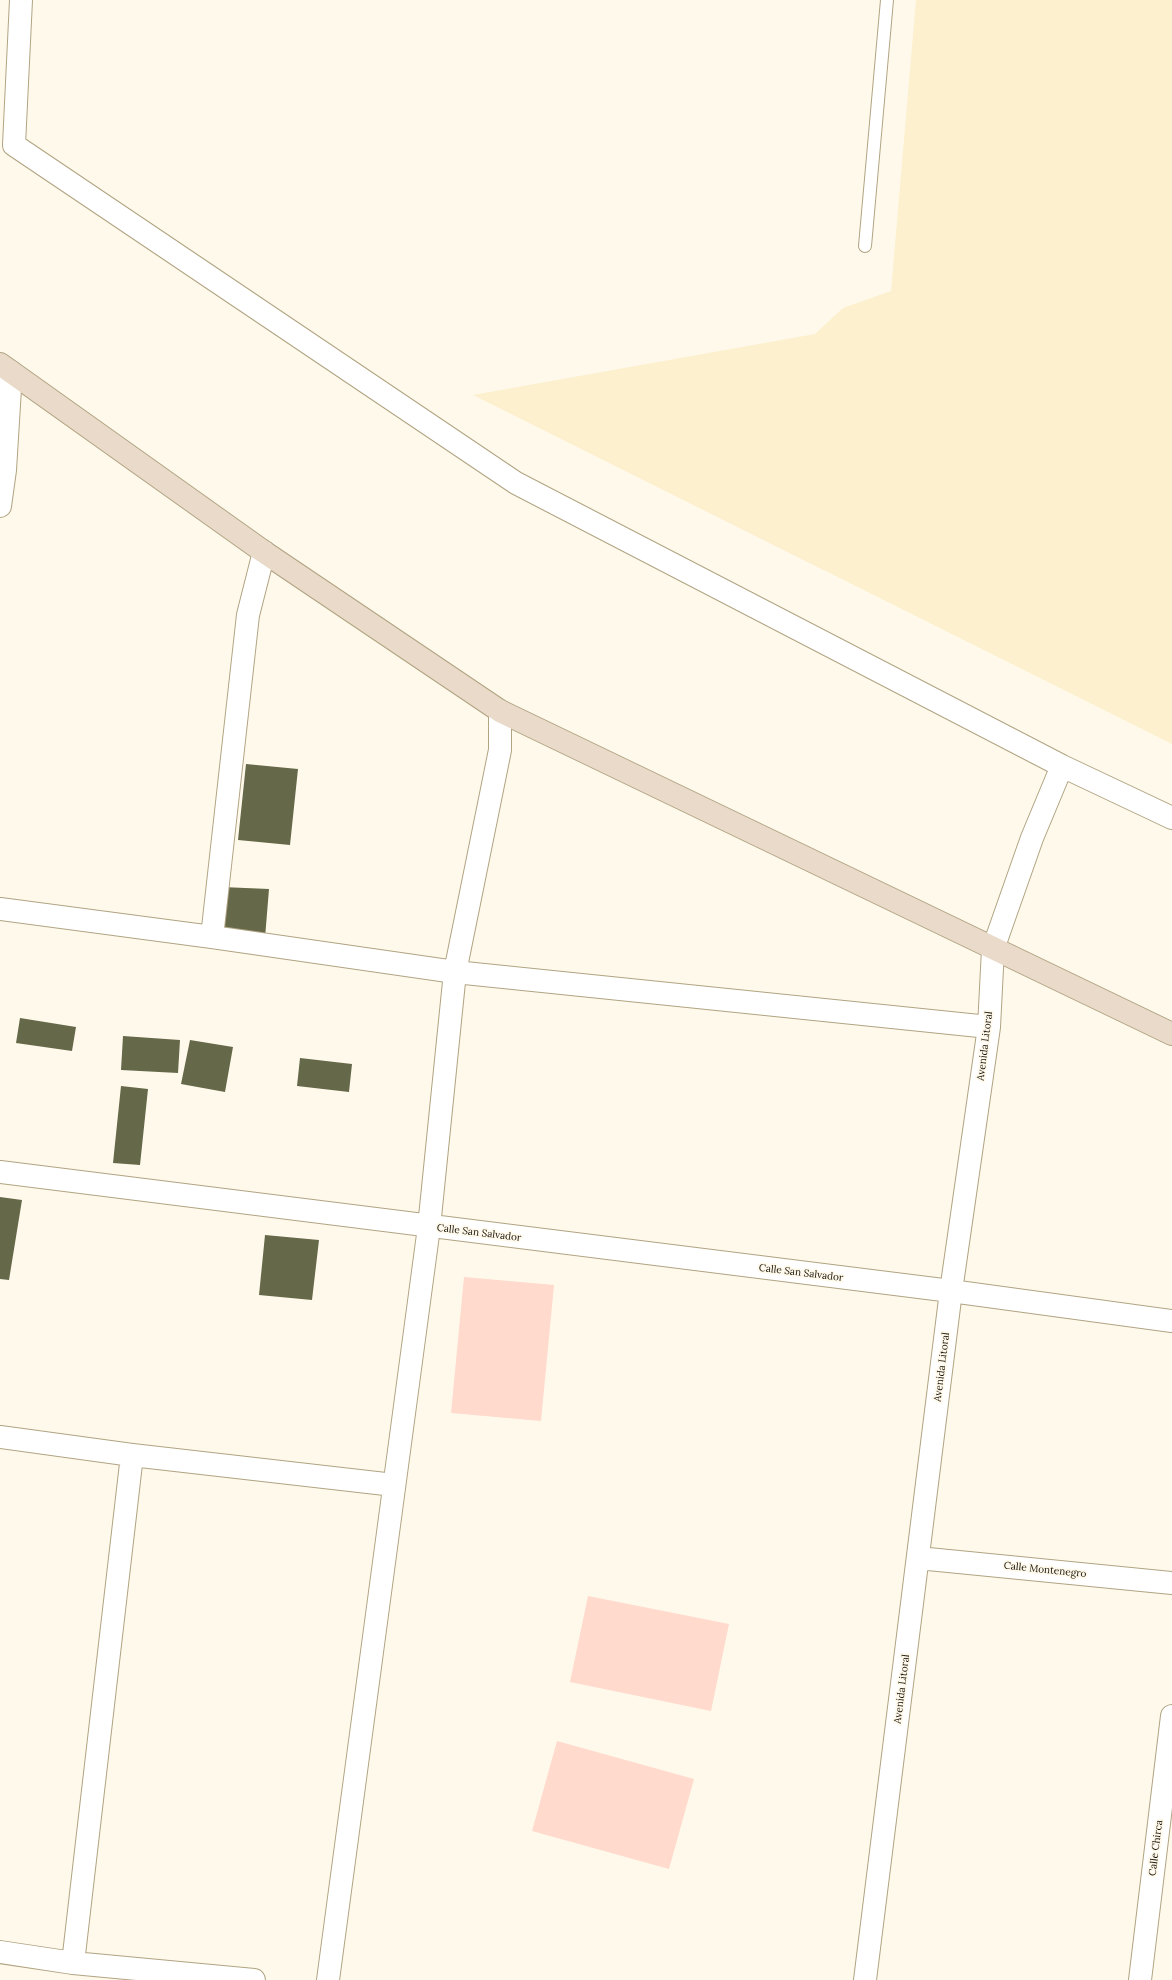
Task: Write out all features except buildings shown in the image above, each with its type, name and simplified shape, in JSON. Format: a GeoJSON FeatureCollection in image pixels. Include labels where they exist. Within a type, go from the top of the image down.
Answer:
{"type":"FeatureCollection","features":[{"type":"Feature","properties":{"kind":"street"},"geometry":{"type":"LineString","coordinates":[[21,0],[14,145],[516,483],[1062,766],[1172,818]]}},
{"type":"Feature","properties":{"kind":"street"},"geometry":{"type":"LineString","coordinates":[[0,506],[5,470],[5,368]]}},
{"type":"Feature","properties":{"kind":"street"},"geometry":{"type":"LineString","coordinates":[[5,368],[264,552],[500,711],[994,950],[1172,1034]]}},
{"type":"Feature","properties":{"kind":"street"},"geometry":{"type":"LineString","coordinates":[[212,937],[248,615],[264,552]]}},
{"type":"Feature","properties":{"kind":"street"},"geometry":{"type":"LineString","coordinates":[[328,1980],[429,1227],[455,972],[500,750],[500,711]]}},
{"type":"Feature","properties":{"kind":"street","name":"Avenida Litoral"},"geometry":{"type":"LineString","coordinates":[[866,1980],[951,1291],[989,1027],[994,950],[1032,838],[1062,766]]}},
{"type":"Feature","properties":{"kind":"street"},"geometry":{"type":"LineString","coordinates":[[0,909],[212,937],[455,972],[989,1027]]}},
{"type":"Feature","properties":{"kind":"street","name":"Calle San Salvador"},"geometry":{"type":"LineString","coordinates":[[0,1172],[429,1227],[951,1291],[1172,1321]]}},
{"type":"Feature","properties":{"kind":"street"},"geometry":{"type":"LineString","coordinates":[[0,1437],[132,1455],[394,1485]]}},
{"type":"Feature","properties":{"kind":"street"},"geometry":{"type":"LineString","coordinates":[[73,1963],[132,1455]]}},
{"type":"Feature","properties":{"kind":"street","name":"Calle Montenegro"},"geometry":{"type":"LineString","coordinates":[[918,1558],[1172,1583]]}},
{"type":"Feature","properties":{"kind":"street","name":"Calle Chirca"},"geometry":{"type":"LineString","coordinates":[[1140,1980],[1172,1716]]}},
{"type":"Feature","properties":{"kind":"street"},"geometry":{"type":"LineString","coordinates":[[0,1952],[73,1963],[254,1980]]}},
{"type":"Feature","properties":{"kind":"lane"},"geometry":{"type":"LineString","coordinates":[[865,246],[887,0]]}},
{"type":"Feature","properties":{"kind":"shaded area"},"geometry":{"type":"Polygon","coordinates":[[[916,0],[1172,0],[1172,744],[473,395],[815,334],[843,308],[891,291],[916,0]]]}},
{"type":"Feature","properties":{"kind":"shaded area"},"geometry":{"type":"Polygon","coordinates":[[[464,1277],[554,1285],[541,1421],[451,1413],[464,1277]]]}},
{"type":"Feature","properties":{"kind":"shaded area"},"geometry":{"type":"Polygon","coordinates":[[[588,1596],[729,1624],[711,1711],[570,1682],[588,1596]]]}},
{"type":"Feature","properties":{"kind":"shaded area"},"geometry":{"type":"Polygon","coordinates":[[[557,1741],[694,1779],[669,1869],[532,1831],[557,1741]]]}}]}
